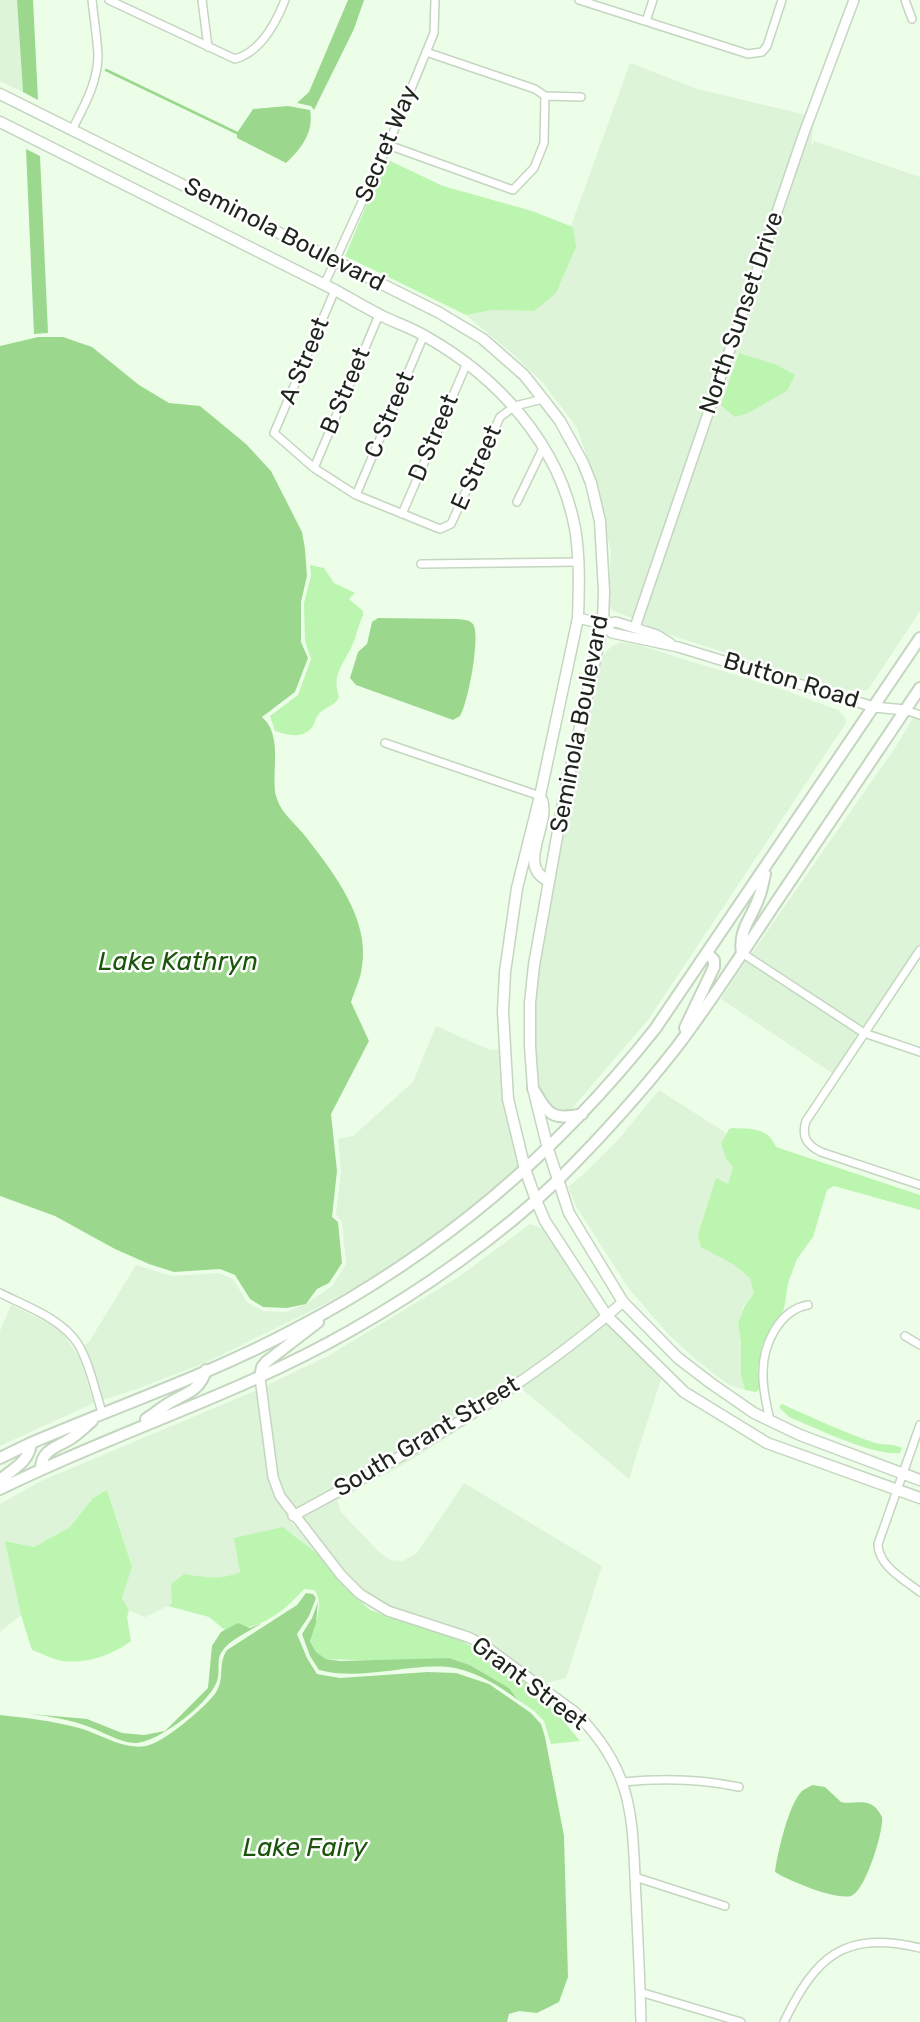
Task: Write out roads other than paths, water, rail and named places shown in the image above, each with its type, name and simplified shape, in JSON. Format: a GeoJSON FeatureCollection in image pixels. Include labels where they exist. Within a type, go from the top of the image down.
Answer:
{"type":"FeatureCollection","features":[{"type":"Feature","properties":{"kind":"main road","name":"Seminola Boulevard"},"geometry":{"type":"LineString","coordinates":[[0,94],[438,312],[483,339],[524,375],[560,421],[591,483],[600,532],[604,591],[603,624],[563,803],[534,965],[530,1003],[533,1088],[557,1180],[569,1213],[623,1302],[678,1357],[754,1413],[800,1435],[920,1480]]}},
{"type":"Feature","properties":{"kind":"main road","name":"Seminola Boulevard"},"geometry":{"type":"LineString","coordinates":[[0,122],[424,335],[467,363],[515,406],[544,446],[560,474],[575,528],[578,618],[540,796],[517,888],[505,972],[503,1012],[508,1099],[525,1169],[536,1200],[545,1221],[607,1316],[684,1392],[767,1443],[920,1497]]}},
{"type":"Feature","properties":{"kind":"main road"},"geometry":{"type":"LineString","coordinates":[[0,1458],[275,1339],[336,1306],[366,1289],[471,1216],[548,1149],[655,1029],[920,638]]}},
{"type":"Feature","properties":{"kind":"main road"},"geometry":{"type":"LineString","coordinates":[[0,1489],[129,1431],[260,1378],[349,1331],[415,1291],[536,1200],[613,1122],[677,1046],[920,688]]}},
{"type":"Feature","properties":{"kind":"main road"},"geometry":{"type":"LineString","coordinates":[[540,796],[544,812],[534,864],[540,876],[549,881]]}},
{"type":"Feature","properties":{"kind":"main road"},"geometry":{"type":"LineString","coordinates":[[742,953],[742,932],[759,898],[768,864]]}},
{"type":"Feature","properties":{"kind":"main road"},"geometry":{"type":"LineString","coordinates":[[677,1046],[715,967],[714,960],[708,954]]}},
{"type":"Feature","properties":{"kind":"main road"},"geometry":{"type":"LineString","coordinates":[[533,1088],[545,1111],[554,1116],[567,1118],[582,1114]]}},
{"type":"Feature","properties":{"kind":"main road"},"geometry":{"type":"LineString","coordinates":[[260,1378],[266,1362],[303,1336],[336,1306]]}},
{"type":"Feature","properties":{"kind":"main road"},"geometry":{"type":"LineString","coordinates":[[129,1431],[169,1403],[195,1390],[206,1370]]}},
{"type":"Feature","properties":{"kind":"main road"},"geometry":{"type":"LineString","coordinates":[[41,1469],[41,1461],[46,1453],[72,1438],[102,1412]]}},
{"type":"Feature","properties":{"kind":"main road"},"geometry":{"type":"LineString","coordinates":[[0,1480],[23,1462],[30,1453],[31,1443]]}},
{"type":"Feature","properties":{"kind":"street"},"geometry":{"type":"LineString","coordinates":[[73,128],[96,72],[98,57],[92,0]]}},
{"type":"Feature","properties":{"kind":"street"},"geometry":{"type":"LineString","coordinates":[[109,0],[235,60],[259,44],[272,28],[285,0]]}},
{"type":"Feature","properties":{"kind":"street"},"geometry":{"type":"LineString","coordinates":[[202,0],[208,47]]}},
{"type":"Feature","properties":{"kind":"street","name":"Secret Way"},"geometry":{"type":"LineString","coordinates":[[324,285],[388,145],[434,33],[435,0]]}},
{"type":"Feature","properties":{"kind":"street"},"geometry":{"type":"LineString","coordinates":[[579,0],[748,54],[762,52],[768,46],[782,0]]}},
{"type":"Feature","properties":{"kind":"street"},"geometry":{"type":"LineString","coordinates":[[646,21],[653,0]]}},
{"type":"Feature","properties":{"kind":"street","name":"North Sunset Drive"},"geometry":{"type":"LineString","coordinates":[[635,628],[804,133],[854,0]]}},
{"type":"Feature","properties":{"kind":"street"},"geometry":{"type":"LineString","coordinates":[[905,0],[912,19]]}},
{"type":"Feature","properties":{"kind":"street"},"geometry":{"type":"LineString","coordinates":[[426,52],[535,89],[545,96],[581,97]]}},
{"type":"Feature","properties":{"kind":"street"},"geometry":{"type":"LineString","coordinates":[[388,145],[513,190],[534,168],[544,143],[545,96]]}},
{"type":"Feature","properties":{"kind":"street","name":"A Street"},"geometry":{"type":"LineString","coordinates":[[314,468],[274,433],[335,290]]}},
{"type":"Feature","properties":{"kind":"street","name":"B Street"},"geometry":{"type":"LineString","coordinates":[[314,468],[379,314]]}},
{"type":"Feature","properties":{"kind":"street","name":"C Street"},"geometry":{"type":"LineString","coordinates":[[356,495],[424,335]]}},
{"type":"Feature","properties":{"kind":"street","name":"D Street"},"geometry":{"type":"LineString","coordinates":[[402,514],[467,363]]}},
{"type":"Feature","properties":{"kind":"street","name":"E Street"},"geometry":{"type":"LineString","coordinates":[[402,514],[440,529],[451,524],[500,417],[515,406],[543,398]]}},
{"type":"Feature","properties":{"kind":"street"},"geometry":{"type":"LineString","coordinates":[[517,502],[544,446]]}},
{"type":"Feature","properties":{"kind":"street"},"geometry":{"type":"LineString","coordinates":[[314,468],[356,495],[402,514]]}},
{"type":"Feature","properties":{"kind":"street"},"geometry":{"type":"LineString","coordinates":[[421,564],[578,562]]}},
{"type":"Feature","properties":{"kind":"street","name":"Button Road"},"geometry":{"type":"LineString","coordinates":[[578,618],[603,624],[615,622],[657,635],[678,647]]}},
{"type":"Feature","properties":{"kind":"street","name":"Button Road"},"geometry":{"type":"LineString","coordinates":[[603,624],[612,634],[678,647],[874,707],[905,710]]}},
{"type":"Feature","properties":{"kind":"street"},"geometry":{"type":"LineString","coordinates":[[905,710],[920,715]]}},
{"type":"Feature","properties":{"kind":"street"},"geometry":{"type":"LineString","coordinates":[[385,743],[540,796]]}},
{"type":"Feature","properties":{"kind":"street"},"geometry":{"type":"LineString","coordinates":[[920,950],[803,1129],[810,1146],[821,1152],[920,1185]]}},
{"type":"Feature","properties":{"kind":"street"},"geometry":{"type":"LineString","coordinates":[[742,953],[864,1033],[920,1052]]}},
{"type":"Feature","properties":{"kind":"street"},"geometry":{"type":"LineString","coordinates":[[0,1293],[54,1321],[67,1332],[83,1354],[102,1412]]}},
{"type":"Feature","properties":{"kind":"street","name":"South Grant Street"},"geometry":{"type":"LineString","coordinates":[[293,1516],[408,1454],[484,1408],[623,1302]]}},
{"type":"Feature","properties":{"kind":"street"},"geometry":{"type":"LineString","coordinates":[[770,1421],[763,1387],[763,1363],[775,1331],[785,1316],[798,1307],[808,1305]]}},
{"type":"Feature","properties":{"kind":"street"},"geometry":{"type":"LineString","coordinates":[[905,1336],[920,1345]]}},
{"type":"Feature","properties":{"kind":"street","name":"Grant Street"},"geometry":{"type":"LineString","coordinates":[[260,1378],[273,1477],[280,1496],[341,1575],[360,1594],[388,1611],[484,1644],[575,1712],[598,1737],[623,1782],[633,1820],[641,2022]]}},
{"type":"Feature","properties":{"kind":"street"},"geometry":{"type":"LineString","coordinates":[[920,1425],[878,1544],[878,1551],[887,1565],[920,1592]]}},
{"type":"Feature","properties":{"kind":"street"},"geometry":{"type":"LineString","coordinates":[[623,1782],[659,1778],[739,1787]]}},
{"type":"Feature","properties":{"kind":"street"},"geometry":{"type":"LineString","coordinates":[[635,1877],[725,1906]]}},
{"type":"Feature","properties":{"kind":"street"},"geometry":{"type":"LineString","coordinates":[[785,2022],[808,1977],[838,1951],[871,1941],[920,1947]]}},
{"type":"Feature","properties":{"kind":"street"},"geometry":{"type":"LineString","coordinates":[[640,1992],[741,2022]]}},
{"type":"Feature","properties":{"kind":"water"},"geometry":{"type":"Polygon","coordinates":[[[17,0],[33,0],[38,100],[23,92],[17,0]]]}},
{"type":"Feature","properties":{"kind":"water"},"geometry":{"type":"Polygon","coordinates":[[[348,0],[364,0],[354,29],[314,110],[311,106],[297,103],[309,92],[348,0]]]}},
{"type":"Feature","properties":{"kind":"water"},"geometry":{"type":"Polygon","coordinates":[[[288,106],[310,110],[311,118],[306,139],[286,163],[237,138],[237,133],[253,109],[288,106]]]}},
{"type":"Feature","properties":{"kind":"water"},"geometry":{"type":"Polygon","coordinates":[[[26,149],[40,156],[48,333],[34,334],[26,149]]]}},
{"type":"Feature","properties":{"kind":"water","name":"Lake Kathryn"},"geometry":{"type":"Polygon","coordinates":[[[38,337],[63,337],[92,347],[139,385],[169,403],[200,406],[246,444],[271,471],[302,532],[307,576],[301,602],[301,642],[308,658],[295,692],[262,717],[273,735],[275,790],[279,804],[327,865],[355,914],[363,948],[360,975],[351,1002],[369,1041],[331,1114],[337,1171],[332,1217],[338,1222],[342,1263],[329,1283],[317,1289],[306,1304],[287,1308],[263,1307],[250,1299],[235,1275],[220,1269],[174,1272],[149,1264],[115,1249],[55,1216],[0,1196],[0,346],[38,337]]]}},
{"type":"Feature","properties":{"kind":"water"},"geometry":{"type":"Polygon","coordinates":[[[378,618],[457,619],[468,620],[473,624],[475,641],[472,670],[467,698],[460,716],[453,720],[356,685],[350,678],[358,652],[367,644],[372,622],[378,618]]]}},
{"type":"Feature","properties":{"kind":"water","name":"Lake Fairy"},"geometry":{"type":"Polygon","coordinates":[[[306,1593],[313,1594],[316,1598],[309,1616],[297,1634],[317,1674],[340,1678],[428,1672],[456,1673],[489,1684],[531,1713],[541,1724],[564,1836],[568,1977],[559,2002],[537,2013],[519,2011],[509,2014],[507,2022],[0,2022],[0,1715],[69,1726],[129,1746],[153,1744],[182,1725],[218,1690],[222,1661],[227,1650],[297,1605],[306,1593]]]}},
{"type":"Feature","properties":{"kind":"water"},"geometry":{"type":"Polygon","coordinates":[[[318,1602],[316,1623],[310,1641],[316,1652],[326,1659],[340,1661],[449,1658],[470,1665],[509,1688],[518,1700],[488,1681],[455,1668],[422,1667],[353,1674],[319,1670],[310,1656],[302,1634],[318,1602]]]}},
{"type":"Feature","properties":{"kind":"water"},"geometry":{"type":"Polygon","coordinates":[[[238,1623],[250,1628],[262,1623],[226,1646],[219,1658],[217,1681],[194,1711],[169,1730],[144,1742],[128,1742],[76,1723],[20,1713],[87,1719],[122,1733],[144,1735],[165,1731],[208,1688],[212,1646],[221,1632],[238,1623]]]}},
{"type":"Feature","properties":{"kind":"water"},"geometry":{"type":"Polygon","coordinates":[[[812,1785],[825,1787],[841,1802],[863,1802],[872,1805],[882,1816],[873,1860],[862,1884],[851,1896],[824,1893],[775,1872],[788,1817],[797,1797],[812,1785]]]}},
{"type":"Feature","properties":{"kind":"waterway"},"geometry":{"type":"LineString","coordinates":[[106,70],[237,133]]}}]}
